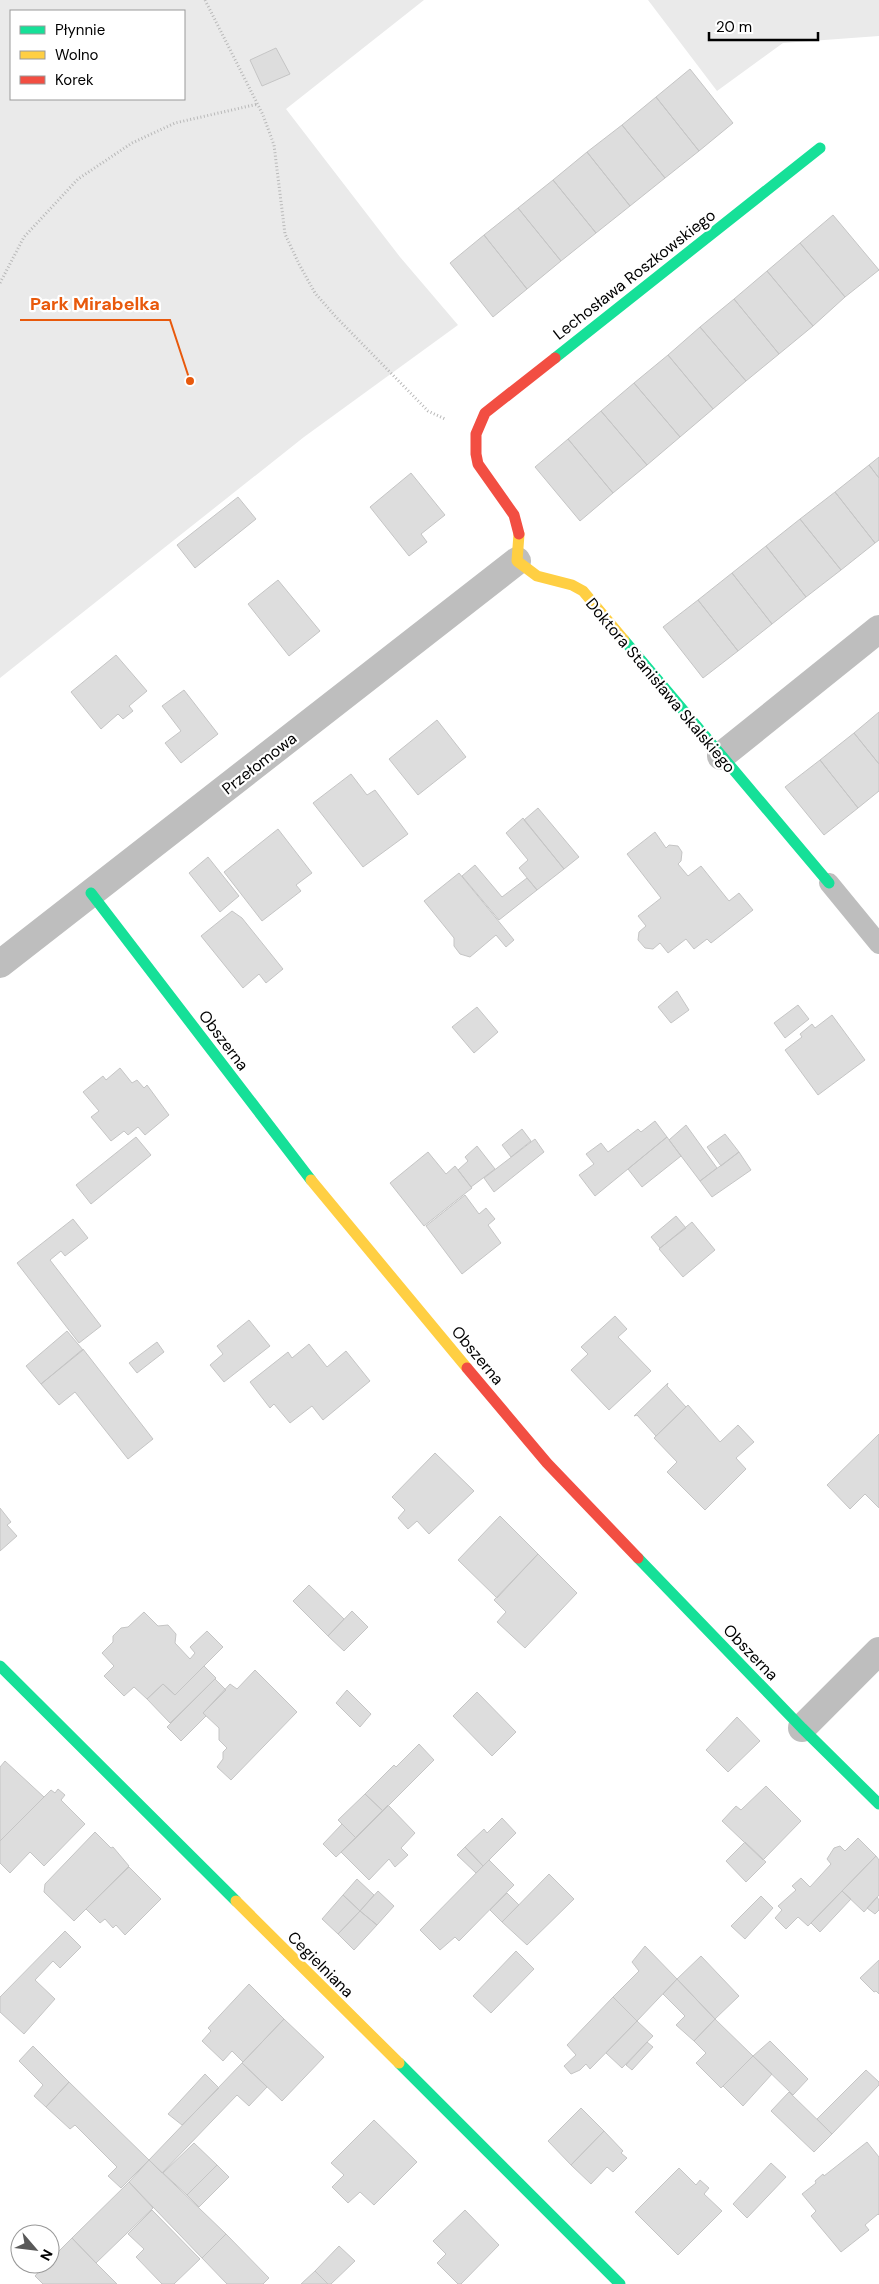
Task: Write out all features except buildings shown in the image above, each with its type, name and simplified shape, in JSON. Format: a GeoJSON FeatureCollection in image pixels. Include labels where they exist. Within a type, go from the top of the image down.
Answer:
{"type":"FeatureCollection","features":[{"type":"Feature","properties":{"kind":"street","name":"Lechosława Roszkowskiego"},"geometry":{"type":"LineString","coordinates":[[476,432],[485,413],[820,148]]}},
{"type":"Feature","properties":{"kind":"street"},"geometry":{"type":"LineString","coordinates":[[476,432],[475,459],[481,472],[514,516],[519,531],[518,561]]}},
{"type":"Feature","properties":{"kind":"street","name":"Doktora Stanisława Skalskiego"},"geometry":{"type":"LineString","coordinates":[[518,561],[528,571],[538,576],[574,585],[583,591],[829,883]]}},
{"type":"Feature","properties":{"kind":"street","name":"Przełomowa"},"geometry":{"type":"LineString","coordinates":[[0,964],[518,561]]}},
{"type":"Feature","properties":{"kind":"street"},"geometry":{"type":"LineString","coordinates":[[721,756],[879,629]]}},
{"type":"Feature","properties":{"kind":"street","name":"Obszerna"},"geometry":{"type":"LineString","coordinates":[[91,893],[320,1192],[547,1463],[802,1728],[879,1804]]}},
{"type":"Feature","properties":{"kind":"street"},"geometry":{"type":"LineString","coordinates":[[802,1728],[879,1651]]}},
{"type":"Feature","properties":{"kind":"street","name":"Cegielniana"},"geometry":{"type":"LineString","coordinates":[[0,1666],[620,2284]]}},
{"type":"Feature","properties":{"kind":"lane","name":"Doktora Stanisława Skalskiego"},"geometry":{"type":"LineString","coordinates":[[829,883],[879,944]]}},
{"type":"Feature","properties":{"kind":"path"},"geometry":{"type":"LineString","coordinates":[[205,0],[258,104],[274,145],[285,234],[299,264],[316,293],[336,317],[428,411],[476,432]]}},
{"type":"Feature","properties":{"kind":"path"},"geometry":{"type":"LineString","coordinates":[[0,283],[24,237],[78,179],[132,143],[175,124],[258,104]]}},
{"type":"Feature","properties":{"kind":"shaded area"},"geometry":{"type":"Polygon","coordinates":[[[0,0],[424,0],[286,109],[400,257],[458,325],[304,437],[0,678],[0,0]]]}},
{"type":"Feature","properties":{"kind":"shaded area"},"geometry":{"type":"Polygon","coordinates":[[[648,0],[879,0],[879,36],[783,43],[717,91],[648,0]]]}},
{"type":"Feature","properties":{"kind":"traffic: fast"},"geometry":{"type":"LineString","coordinates":[[555,358],[820,148]]}},
{"type":"Feature","properties":{"kind":"traffic: fast"},"geometry":{"type":"LineString","coordinates":[[624,640],[829,883]]}},
{"type":"Feature","properties":{"kind":"traffic: fast"},"geometry":{"type":"LineString","coordinates":[[91,893],[311,1180]]}},
{"type":"Feature","properties":{"kind":"traffic: fast"},"geometry":{"type":"LineString","coordinates":[[638,1558],[802,1728],[879,1804]]}},
{"type":"Feature","properties":{"kind":"traffic: fast"},"geometry":{"type":"LineString","coordinates":[[0,1666],[236,1901]]}},
{"type":"Feature","properties":{"kind":"traffic: fast"},"geometry":{"type":"LineString","coordinates":[[399,2063],[620,2284]]}},
{"type":"Feature","properties":{"kind":"traffic: slow"},"geometry":{"type":"LineString","coordinates":[[519,534],[517,561],[537,576],[572,585],[583,591],[624,640]]}},
{"type":"Feature","properties":{"kind":"traffic: slow"},"geometry":{"type":"LineString","coordinates":[[311,1180],[467,1368]]}},
{"type":"Feature","properties":{"kind":"traffic: slow"},"geometry":{"type":"LineString","coordinates":[[236,1901],[399,2063]]}},
{"type":"Feature","properties":{"kind":"traffic: jam"},"geometry":{"type":"LineString","coordinates":[[519,534],[514,515],[478,464],[476,434],[485,413],[555,358]]}},
{"type":"Feature","properties":{"kind":"traffic: jam"},"geometry":{"type":"LineString","coordinates":[[467,1368],[547,1463],[638,1558]]}},
{"type":"Feature","properties":{"kind":"place","name":"Park Mirabelka"},"geometry":{"type":"Point","coordinates":[190,381]}}]}
